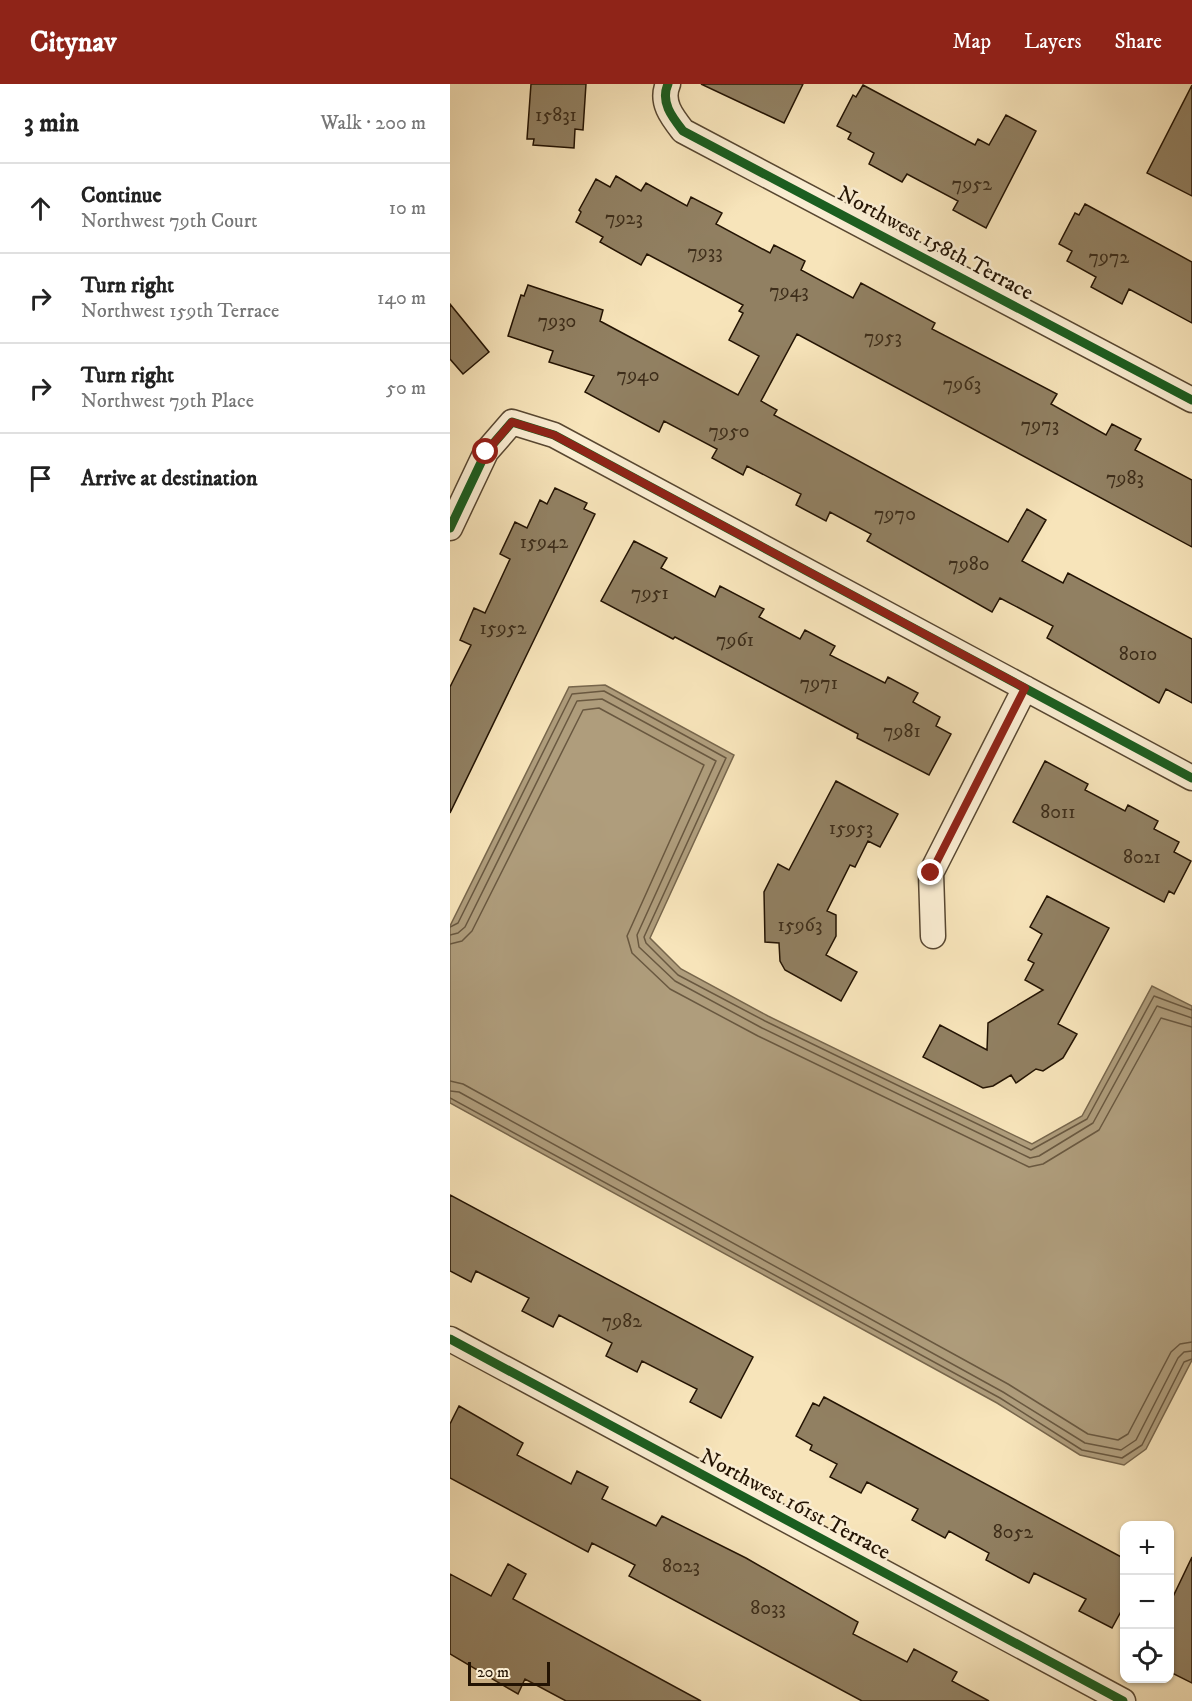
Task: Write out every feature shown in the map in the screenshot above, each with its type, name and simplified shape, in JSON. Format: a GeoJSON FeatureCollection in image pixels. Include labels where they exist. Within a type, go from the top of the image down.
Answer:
{"type":"FeatureCollection","features":[{"type":"Feature","properties":{"kind":"street","name":"Northwest 158th Terrace"},"geometry":{"type":"LineString","coordinates":[[668,84],[666,89],[667,111],[683,131],[1192,400]]}},
{"type":"Feature","properties":{"kind":"street"},"geometry":{"type":"LineString","coordinates":[[450,528],[486,452],[512,422],[554,435],[1192,778]]}},
{"type":"Feature","properties":{"kind":"street"},"geometry":{"type":"LineString","coordinates":[[933,936],[931,873],[1025,688]]}},
{"type":"Feature","properties":{"kind":"street","name":"Northwest 161st Terrace"},"geometry":{"type":"LineString","coordinates":[[450,1339],[1123,1701]]}},
{"type":"Feature","properties":{"kind":"water"},"geometry":{"type":"Polygon","coordinates":[[[605,685],[734,755],[650,938],[681,969],[768,1016],[1032,1144],[1082,1116],[1152,986],[1192,1006],[1192,1360],[1146,1449],[1124,1465],[1080,1455],[997,1403],[450,1103],[450,926],[569,687],[605,685]]]}},
{"type":"Feature","properties":{"kind":"building"},"geometry":{"type":"Polygon","coordinates":[[[531,84],[586,84],[583,130],[575,129],[574,148],[533,145],[534,139],[527,139],[531,84]]]}},
{"type":"Feature","properties":{"kind":"building"},"geometry":{"type":"Polygon","coordinates":[[[701,84],[803,84],[784,123],[701,84]]]}},
{"type":"Feature","properties":{"kind":"building"},"geometry":{"type":"Polygon","coordinates":[[[863,85],[975,145],[978,139],[989,145],[1006,115],[1036,131],[986,228],[953,210],[958,201],[907,174],[902,182],[869,164],[874,153],[848,139],[851,133],[837,126],[853,95],[856,97],[863,85]]]}},
{"type":"Feature","properties":{"kind":"building"},"geometry":{"type":"Polygon","coordinates":[[[1192,85],[1192,196],[1147,173],[1192,85]]]}},
{"type":"Feature","properties":{"kind":"building"},"geometry":{"type":"Polygon","coordinates":[[[616,176],[641,191],[646,183],[687,206],[691,197],[722,213],[716,224],[770,253],[774,245],[805,261],[801,270],[853,298],[861,283],[935,323],[932,329],[1057,394],[1051,404],[1106,435],[1112,424],[1141,439],[1135,450],[1192,480],[1192,547],[797,334],[761,401],[777,410],[774,415],[1008,542],[1027,509],[1046,520],[1022,561],[1063,583],[1068,573],[1192,639],[1192,703],[1166,689],[1159,703],[1047,638],[1053,626],[1000,598],[992,612],[867,541],[871,534],[830,512],[826,521],[796,505],[801,494],[747,466],[743,475],[712,458],[717,449],[664,421],[659,432],[585,392],[594,376],[549,362],[553,351],[508,336],[521,295],[524,296],[528,285],[603,310],[600,321],[738,395],[759,356],[729,340],[743,313],[739,311],[743,305],[647,254],[641,265],[600,242],[603,237],[576,222],[581,212],[579,210],[596,179],[610,187],[616,176]]]}},
{"type":"Feature","properties":{"kind":"building"},"geometry":{"type":"Polygon","coordinates":[[[1085,204],[1192,262],[1192,323],[1129,289],[1122,304],[1091,287],[1096,277],[1067,261],[1072,251],[1059,244],[1075,213],[1079,215],[1085,204]]]}},
{"type":"Feature","properties":{"kind":"building"},"geometry":{"type":"Polygon","coordinates":[[[450,304],[489,352],[463,374],[450,359],[450,304]]]}},
{"type":"Feature","properties":{"kind":"building"},"geometry":{"type":"Polygon","coordinates":[[[555,488],[587,503],[584,509],[595,514],[450,813],[450,687],[471,645],[460,640],[474,608],[485,613],[510,559],[500,554],[515,522],[527,528],[540,500],[547,504],[555,488]]]}},
{"type":"Feature","properties":{"kind":"building"},"geometry":{"type":"Polygon","coordinates":[[[634,541],[667,558],[661,568],[715,597],[720,586],[764,609],[759,617],[800,639],[805,630],[835,646],[830,655],[885,683],[888,677],[918,693],[913,702],[940,717],[936,726],[951,734],[929,775],[857,738],[858,734],[675,637],[673,639],[601,601],[634,541]]]}},
{"type":"Feature","properties":{"kind":"building"},"geometry":{"type":"Polygon","coordinates":[[[1045,761],[1088,784],[1085,790],[1125,811],[1128,805],[1158,821],[1154,829],[1179,842],[1174,852],[1191,861],[1174,894],[1169,891],[1164,902],[1013,822],[1045,761]]]}},
{"type":"Feature","properties":{"kind":"building"},"geometry":{"type":"Polygon","coordinates":[[[836,781],[898,814],[880,847],[868,841],[855,867],[850,865],[827,911],[836,915],[836,936],[826,955],[857,972],[841,1001],[785,970],[780,961],[779,943],[765,942],[764,892],[778,864],[789,870],[836,781]]]}},
{"type":"Feature","properties":{"kind":"building"},"geometry":{"type":"Polygon","coordinates":[[[1047,896],[1109,928],[1058,1024],[1077,1034],[1063,1058],[1043,1071],[1036,1069],[1016,1083],[1011,1075],[993,1086],[983,1088],[923,1057],[940,1025],[987,1050],[988,1023],[1043,990],[1025,980],[1034,963],[1028,960],[1042,934],[1030,927],[1047,896]]]}},
{"type":"Feature","properties":{"kind":"building"},"geometry":{"type":"Polygon","coordinates":[[[450,1195],[753,1357],[721,1418],[690,1402],[697,1389],[642,1361],[637,1372],[606,1356],[612,1343],[559,1315],[553,1327],[522,1311],[529,1298],[476,1271],[471,1282],[450,1271],[450,1195]]]}},
{"type":"Feature","properties":{"kind":"building"},"geometry":{"type":"Polygon","coordinates":[[[824,1397],[1120,1556],[1120,1613],[1112,1628],[1079,1611],[1086,1599],[1034,1573],[1029,1583],[986,1560],[989,1553],[949,1531],[945,1538],[912,1520],[918,1509],[867,1482],[861,1493],[830,1477],[837,1464],[810,1450],[812,1445],[796,1436],[813,1403],[819,1406],[824,1397]]]}},
{"type":"Feature","properties":{"kind":"building"},"geometry":{"type":"Polygon","coordinates":[[[459,1406],[523,1443],[517,1455],[571,1484],[577,1471],[608,1487],[602,1499],[656,1526],[662,1516],[746,1558],[858,1622],[853,1634],[907,1662],[914,1649],[957,1672],[952,1681],[989,1701],[862,1701],[629,1576],[635,1565],[592,1543],[588,1552],[450,1478],[450,1424],[459,1406]]]}},
{"type":"Feature","properties":{"kind":"building"},"geometry":{"type":"Polygon","coordinates":[[[1192,1557],[1192,1683],[1174,1674],[1174,1595],[1192,1557]]]}},
{"type":"Feature","properties":{"kind":"building"},"geometry":{"type":"Polygon","coordinates":[[[508,1564],[526,1574],[513,1599],[701,1701],[566,1701],[525,1679],[518,1694],[450,1654],[450,1574],[491,1596],[508,1564]]]}},
{"type":"Feature","properties":{"kind":"cycle path"},"geometry":{"type":"LineString","coordinates":[[668,84],[666,103],[671,115],[683,131],[1192,400]]}},
{"type":"Feature","properties":{"kind":"cycle path"},"geometry":{"type":"LineString","coordinates":[[450,528],[486,452],[512,422],[554,435],[1192,778]]}},
{"type":"Feature","properties":{"kind":"cycle path"},"geometry":{"type":"LineString","coordinates":[[450,1339],[1123,1701]]}},
{"type":"Feature","properties":{"kind":"route"},"geometry":{"type":"LineString","coordinates":[[486,452],[512,422],[554,435],[1025,688],[931,873]]}}]}
